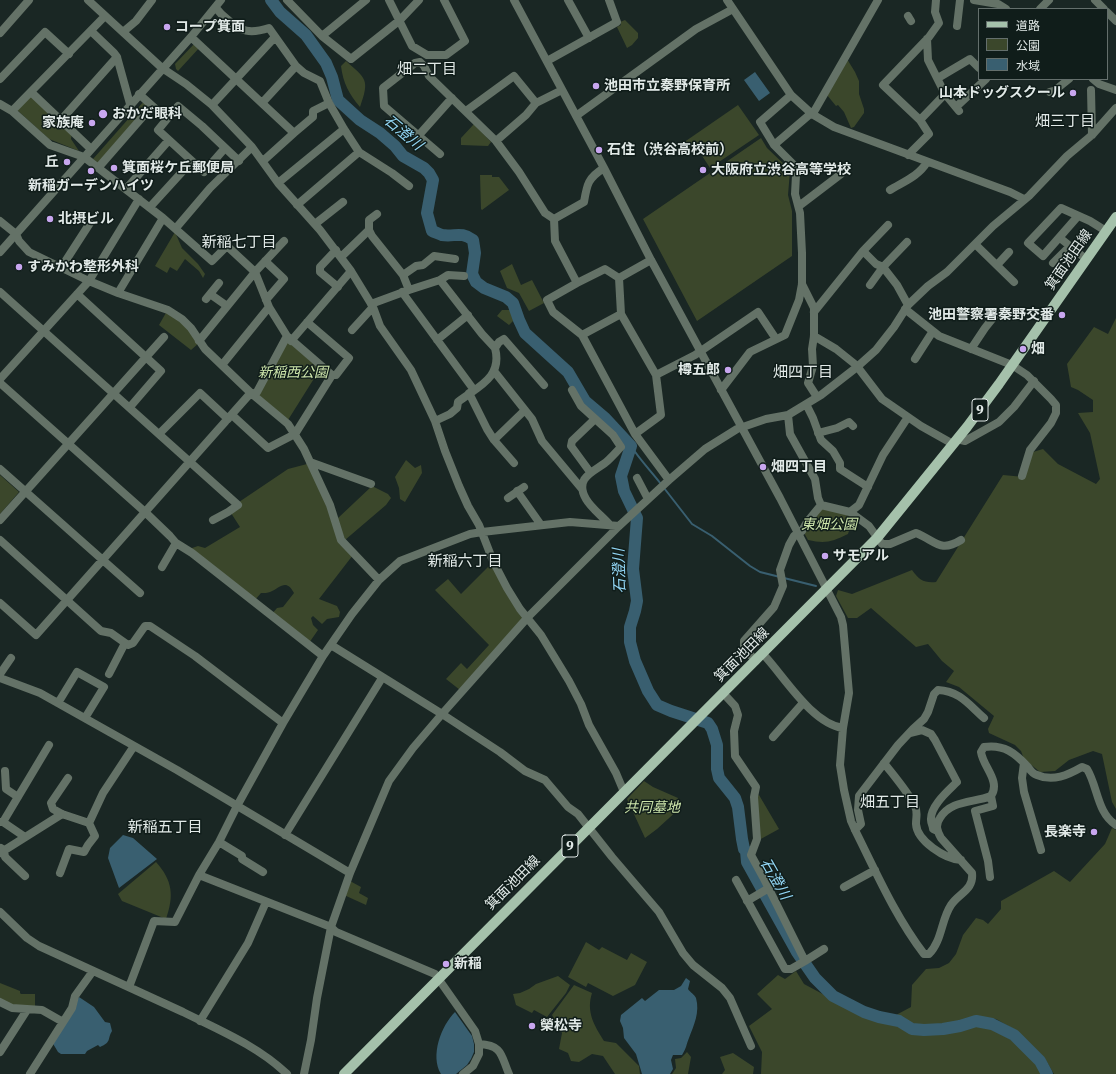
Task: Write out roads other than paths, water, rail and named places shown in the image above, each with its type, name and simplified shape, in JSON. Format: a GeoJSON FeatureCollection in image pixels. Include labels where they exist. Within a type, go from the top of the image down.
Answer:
{"type":"FeatureCollection","features":[{"type":"Feature","properties":{"kind":"main road","name":"箕面池田線"},"geometry":{"type":"LineString","coordinates":[[344,1074],[877,538],[955,442],[1012,365],[1116,217]]}},
{"type":"Feature","properties":{"kind":"street"},"geometry":{"type":"LineString","coordinates":[[0,33],[29,0]]}},
{"type":"Feature","properties":{"kind":"street"},"geometry":{"type":"LineString","coordinates":[[88,0],[162,68],[186,84],[212,105],[252,147],[278,183],[336,250],[351,271],[372,306],[380,326],[411,370],[435,421],[459,486],[482,532],[493,561],[507,588],[520,609],[541,635],[569,681],[581,704],[589,725],[616,773],[624,792]]}},
{"type":"Feature","properties":{"kind":"street"},"geometry":{"type":"LineString","coordinates":[[122,32],[136,21],[152,0]]}},
{"type":"Feature","properties":{"kind":"street"},"geometry":{"type":"LineString","coordinates":[[0,252],[191,37],[221,0]]}},
{"type":"Feature","properties":{"kind":"street"},"geometry":{"type":"LineString","coordinates":[[322,36],[366,0]]}},
{"type":"Feature","properties":{"kind":"street"},"geometry":{"type":"LineString","coordinates":[[389,0],[412,46],[427,55],[446,55],[465,41],[444,0]]}},
{"type":"Feature","properties":{"kind":"street"},"geometry":{"type":"LineString","coordinates":[[291,1],[322,36],[351,59],[400,20],[419,0]]}},
{"type":"Feature","properties":{"kind":"street"},"geometry":{"type":"LineString","coordinates":[[514,0],[827,589],[843,624],[849,693],[843,728],[840,765],[851,821],[902,923],[924,954],[930,954],[934,949],[945,915],[952,903],[970,885],[973,879],[972,873],[933,829],[931,819],[940,799],[957,782],[936,740],[931,734],[922,730],[909,734]]}},
{"type":"Feature","properties":{"kind":"street"},"geometry":{"type":"LineString","coordinates":[[568,0],[589,38]]}},
{"type":"Feature","properties":{"kind":"street"},"geometry":{"type":"LineString","coordinates":[[547,61],[617,22],[609,0]]}},
{"type":"Feature","properties":{"kind":"street"},"geometry":{"type":"LineString","coordinates":[[727,0],[791,96],[812,114],[834,127],[1010,192],[1024,199]]}},
{"type":"Feature","properties":{"kind":"street"},"geometry":{"type":"LineString","coordinates":[[774,145],[812,114],[878,0]]}},
{"type":"Feature","properties":{"kind":"street"},"geometry":{"type":"LineString","coordinates":[[908,155],[929,134],[920,120],[883,85],[927,39],[939,23],[935,12],[936,0]]}},
{"type":"Feature","properties":{"kind":"street"},"geometry":{"type":"LineString","coordinates":[[956,26],[960,0]]}},
{"type":"Feature","properties":{"kind":"street"},"geometry":{"type":"LineString","coordinates":[[974,0],[998,4],[1004,8]]}},
{"type":"Feature","properties":{"kind":"street"},"geometry":{"type":"LineString","coordinates":[[1041,8],[1049,0]]}},
{"type":"Feature","properties":{"kind":"street"},"geometry":{"type":"LineString","coordinates":[[1095,0],[1103,8]]}},
{"type":"Feature","properties":{"kind":"street"},"geometry":{"type":"LineString","coordinates":[[216,8],[236,28],[246,31],[259,31],[269,28],[296,66],[304,73],[320,81],[329,103],[359,152],[409,186]]}},
{"type":"Feature","properties":{"kind":"street"},"geometry":{"type":"LineString","coordinates":[[576,116],[696,29],[733,9]]}},
{"type":"Feature","properties":{"kind":"street"},"geometry":{"type":"LineString","coordinates":[[1108,13],[1116,21]]}},
{"type":"Feature","properties":{"kind":"street"},"geometry":{"type":"LineString","coordinates":[[12,111],[105,16]]}},
{"type":"Feature","properties":{"kind":"street"},"geometry":{"type":"LineString","coordinates":[[91,31],[114,53],[117,58],[130,104]]}},
{"type":"Feature","properties":{"kind":"street"},"geometry":{"type":"LineString","coordinates":[[0,79],[45,32],[69,54]]}},
{"type":"Feature","properties":{"kind":"street"},"geometry":{"type":"LineString","coordinates":[[191,37],[294,133]]}},
{"type":"Feature","properties":{"kind":"street"},"geometry":{"type":"LineString","coordinates":[[212,105],[275,37]]}},
{"type":"Feature","properties":{"kind":"street"},"geometry":{"type":"LineString","coordinates":[[927,39],[928,60],[945,94],[958,109],[985,80]]}},
{"type":"Feature","properties":{"kind":"street"},"geometry":{"type":"LineString","coordinates":[[61,120],[117,58]]}},
{"type":"Feature","properties":{"kind":"street"},"geometry":{"type":"LineString","coordinates":[[938,78],[970,59],[978,67]]}},
{"type":"Feature","properties":{"kind":"street"},"geometry":{"type":"LineString","coordinates":[[440,154],[384,106],[383,88],[416,63],[420,62],[424,66],[429,76],[496,141],[519,172],[545,213],[554,219]]}},
{"type":"Feature","properties":{"kind":"street"},"geometry":{"type":"LineString","coordinates":[[262,103],[296,66]]}},
{"type":"Feature","properties":{"kind":"street"},"geometry":{"type":"LineString","coordinates":[[466,111],[514,76],[536,104]]}},
{"type":"Feature","properties":{"kind":"street"},"geometry":{"type":"LineString","coordinates":[[1050,92],[1054,91],[1068,80]]}},
{"type":"Feature","properties":{"kind":"street"},"geometry":{"type":"LineString","coordinates":[[1094,80],[1099,84],[1116,90]]}},
{"type":"Feature","properties":{"kind":"street"},"geometry":{"type":"LineString","coordinates":[[496,141],[526,115],[536,104],[562,90]]}},
{"type":"Feature","properties":{"kind":"street"},"geometry":{"type":"LineString","coordinates":[[1091,90],[1092,135]]}},
{"type":"Feature","properties":{"kind":"street"},"geometry":{"type":"LineString","coordinates":[[31,92],[91,149]]}},
{"type":"Feature","properties":{"kind":"street"},"geometry":{"type":"LineString","coordinates":[[139,94],[167,119]]}},
{"type":"Feature","properties":{"kind":"street"},"geometry":{"type":"LineString","coordinates":[[920,120],[945,94]]}},
{"type":"Feature","properties":{"kind":"street"},"geometry":{"type":"LineString","coordinates":[[721,390],[750,352],[785,335],[799,300],[802,284],[802,253],[799,206],[795,194],[796,175],[793,164],[774,145],[760,122],[791,96]]}},
{"type":"Feature","properties":{"kind":"street"},"geometry":{"type":"LineString","coordinates":[[419,136],[452,98]]}},
{"type":"Feature","properties":{"kind":"street"},"geometry":{"type":"LineString","coordinates":[[263,161],[313,117],[313,111],[329,103]]}},
{"type":"Feature","properties":{"kind":"street"},"geometry":{"type":"LineString","coordinates":[[0,104],[12,111],[50,145],[84,157],[164,218],[212,261],[227,246],[255,272],[268,304],[289,338],[332,375]]}},
{"type":"Feature","properties":{"kind":"street"},"geometry":{"type":"LineString","coordinates":[[98,168],[152,106]]}},
{"type":"Feature","properties":{"kind":"street"},"geometry":{"type":"LineString","coordinates":[[225,148],[204,172],[158,130],[178,106],[202,126],[225,148],[238,161]]}},
{"type":"Feature","properties":{"kind":"street"},"geometry":{"type":"LineString","coordinates":[[304,1074],[331,927],[350,873],[389,781],[442,714],[528,617],[630,515],[667,481],[705,449],[741,427],[766,418],[788,415],[817,397],[857,367],[876,350],[907,307],[928,286],[947,272],[993,226],[1029,196],[1067,156],[1092,135],[1116,108]]}},
{"type":"Feature","properties":{"kind":"street"},"geometry":{"type":"LineString","coordinates":[[278,183],[344,129]]}},
{"type":"Feature","properties":{"kind":"street"},"geometry":{"type":"LineString","coordinates":[[126,189],[169,140]]}},
{"type":"Feature","properties":{"kind":"street"},"geometry":{"type":"LineString","coordinates":[[176,228],[210,188],[252,147]]}},
{"type":"Feature","properties":{"kind":"street"},"geometry":{"type":"LineString","coordinates":[[297,205],[359,152]]}},
{"type":"Feature","properties":{"kind":"street"},"geometry":{"type":"LineString","coordinates":[[150,207],[192,161]]}},
{"type":"Feature","properties":{"kind":"street"},"geometry":{"type":"LineString","coordinates":[[890,190],[923,169],[927,162]]}},
{"type":"Feature","properties":{"kind":"street"},"geometry":{"type":"LineString","coordinates":[[554,219],[584,202],[588,182],[595,174],[604,168]]}},
{"type":"Feature","properties":{"kind":"street"},"geometry":{"type":"LineString","coordinates":[[799,206],[841,174]]}},
{"type":"Feature","properties":{"kind":"street"},"geometry":{"type":"LineString","coordinates":[[0,379],[88,281],[139,199]]}},
{"type":"Feature","properties":{"kind":"street"},"geometry":{"type":"LineString","coordinates":[[314,224],[343,202]]}},
{"type":"Feature","properties":{"kind":"street"},"geometry":{"type":"LineString","coordinates":[[1078,216],[1043,256],[1028,243],[1060,208],[1090,221],[1106,232]]}},
{"type":"Feature","properties":{"kind":"street"},"geometry":{"type":"LineString","coordinates":[[377,214],[369,220],[369,230],[390,260],[403,275],[405,291],[472,391],[487,429],[494,440],[514,463]]}},
{"type":"Feature","properties":{"kind":"street"},"geometry":{"type":"LineString","coordinates":[[118,293],[164,218]]}},
{"type":"Feature","properties":{"kind":"street"},"geometry":{"type":"LineString","coordinates":[[554,219],[555,241],[577,283]]}},
{"type":"Feature","properties":{"kind":"street"},"geometry":{"type":"LineString","coordinates":[[0,221],[16,234],[19,241],[29,252],[88,281],[168,310],[192,328],[205,349],[252,394],[288,424],[304,449],[330,505],[341,540],[380,580]]}},
{"type":"Feature","properties":{"kind":"street"},"geometry":{"type":"LineString","coordinates":[[61,268],[90,223]]}},
{"type":"Feature","properties":{"kind":"street"},"geometry":{"type":"LineString","coordinates":[[814,312],[863,251],[888,226]]}},
{"type":"Feature","properties":{"kind":"street"},"geometry":{"type":"LineString","coordinates":[[341,257],[369,230]]}},
{"type":"Feature","properties":{"kind":"street"},"geometry":{"type":"LineString","coordinates":[[73,232],[81,236]]}},
{"type":"Feature","properties":{"kind":"street"},"geometry":{"type":"LineString","coordinates":[[1060,238],[1086,259]]}},
{"type":"Feature","properties":{"kind":"street"},"geometry":{"type":"LineString","coordinates":[[199,341],[255,272],[284,241]]}},
{"type":"Feature","properties":{"kind":"street"},"geometry":{"type":"LineString","coordinates":[[870,285],[883,267],[907,242]]}},
{"type":"Feature","properties":{"kind":"street"},"geometry":{"type":"LineString","coordinates":[[975,244],[1014,282]]}},
{"type":"Feature","properties":{"kind":"street"},"geometry":{"type":"LineString","coordinates":[[1053,263],[1070,246]]}},
{"type":"Feature","properties":{"kind":"street"},"geometry":{"type":"LineString","coordinates":[[336,250],[320,268],[320,272],[338,287]]}},
{"type":"Feature","properties":{"kind":"street"},"geometry":{"type":"LineString","coordinates":[[863,251],[876,264],[883,267],[900,288],[907,307],[933,332],[946,339],[1012,365],[1034,381],[1056,405],[1056,413],[1051,422],[1030,450],[1022,476]]}},
{"type":"Feature","properties":{"kind":"street"},"geometry":{"type":"LineString","coordinates":[[997,265],[1009,252]]}},
{"type":"Feature","properties":{"kind":"street"},"geometry":{"type":"LineString","coordinates":[[403,275],[416,266],[423,265],[434,256],[455,259]]}},
{"type":"Feature","properties":{"kind":"street"},"geometry":{"type":"LineString","coordinates":[[619,278],[651,260]]}},
{"type":"Feature","properties":{"kind":"street"},"geometry":{"type":"LineString","coordinates":[[222,365],[268,304],[284,279],[265,261]]}},
{"type":"Feature","properties":{"kind":"street"},"geometry":{"type":"LineString","coordinates":[[619,278],[605,269],[547,300],[553,312],[582,335],[635,434],[667,481]]}},
{"type":"Feature","properties":{"kind":"street"},"geometry":{"type":"LineString","coordinates":[[0,603],[36,635],[248,396],[257,392],[289,338],[307,322],[351,271]]}},
{"type":"Feature","properties":{"kind":"street"},"geometry":{"type":"LineString","coordinates":[[352,330],[372,306],[405,291],[440,280],[448,275],[464,276]]}},
{"type":"Feature","properties":{"kind":"street"},"geometry":{"type":"LineString","coordinates":[[619,278],[621,314],[656,375],[661,415],[635,434]]}},
{"type":"Feature","properties":{"kind":"street"},"geometry":{"type":"LineString","coordinates":[[435,421],[450,414],[457,408],[458,402],[472,391],[486,383],[494,372],[498,356],[495,348],[482,334],[440,280]]}},
{"type":"Feature","properties":{"kind":"street"},"geometry":{"type":"LineString","coordinates":[[219,283],[208,296],[227,306]]}},
{"type":"Feature","properties":{"kind":"street"},"geometry":{"type":"LineString","coordinates":[[802,284],[814,308],[814,336],[812,349],[813,366],[808,383],[817,397]]}},
{"type":"Feature","properties":{"kind":"street"},"geometry":{"type":"LineString","coordinates":[[0,292],[238,505],[213,520]]}},
{"type":"Feature","properties":{"kind":"street"},"geometry":{"type":"LineString","coordinates":[[77,294],[161,371],[130,407]]}},
{"type":"Feature","properties":{"kind":"street"},"geometry":{"type":"LineString","coordinates":[[656,375],[701,351],[758,312],[776,339]]}},
{"type":"Feature","properties":{"kind":"street"},"geometry":{"type":"LineString","coordinates":[[971,349],[997,313]]}},
{"type":"Feature","properties":{"kind":"street"},"geometry":{"type":"LineString","coordinates":[[582,335],[621,314]]}},
{"type":"Feature","properties":{"kind":"street"},"geometry":{"type":"LineString","coordinates":[[437,340],[468,316]]}},
{"type":"Feature","properties":{"kind":"street"},"geometry":{"type":"LineString","coordinates":[[159,434],[200,393],[268,448],[295,434],[332,375],[336,375],[349,358],[307,322]]}},
{"type":"Feature","properties":{"kind":"street"},"geometry":{"type":"LineString","coordinates":[[915,358],[933,332]]}},
{"type":"Feature","properties":{"kind":"street"},"geometry":{"type":"LineString","coordinates":[[814,336],[836,349],[856,365],[882,399],[938,437],[955,442],[965,441],[999,422],[1014,407],[1034,381]]}},
{"type":"Feature","properties":{"kind":"street"},"geometry":{"type":"LineString","coordinates":[[0,520],[113,392],[164,337]]}},
{"type":"Feature","properties":{"kind":"street"},"geometry":{"type":"LineString","coordinates":[[495,348],[504,338],[544,384]]}},
{"type":"Feature","properties":{"kind":"street"},"geometry":{"type":"LineString","coordinates":[[494,372],[532,419],[542,441],[582,489],[586,500],[609,524]]}},
{"type":"Feature","properties":{"kind":"street"},"geometry":{"type":"LineString","coordinates":[[0,383],[145,512],[176,543],[323,656]]}},
{"type":"Feature","properties":{"kind":"street"},"geometry":{"type":"LineString","coordinates":[[572,390],[581,406],[613,435],[621,447],[605,463],[590,472],[584,478],[582,489]]}},
{"type":"Feature","properties":{"kind":"street"},"geometry":{"type":"LineString","coordinates":[[806,404],[821,440],[833,451],[840,463],[840,469],[868,487]]}},
{"type":"Feature","properties":{"kind":"street"},"geometry":{"type":"LineString","coordinates":[[494,440],[525,410]]}},
{"type":"Feature","properties":{"kind":"street"},"geometry":{"type":"LineString","coordinates":[[788,415],[790,434],[815,479],[818,498],[821,505]]}},
{"type":"Feature","properties":{"kind":"street"},"geometry":{"type":"LineString","coordinates":[[850,512],[858,505],[883,455],[908,417]]}},
{"type":"Feature","properties":{"kind":"street"},"geometry":{"type":"LineString","coordinates":[[590,472],[571,446],[572,441],[595,419]]}},
{"type":"Feature","properties":{"kind":"street"},"geometry":{"type":"LineString","coordinates":[[818,433],[837,428],[849,422],[853,426]]}},
{"type":"Feature","properties":{"kind":"street"},"geometry":{"type":"LineString","coordinates":[[310,462],[371,484]]}},
{"type":"Feature","properties":{"kind":"street"},"geometry":{"type":"LineString","coordinates":[[0,469],[140,593]]}},
{"type":"Feature","properties":{"kind":"street"},"geometry":{"type":"LineString","coordinates":[[637,478],[648,499]]}},
{"type":"Feature","properties":{"kind":"street"},"geometry":{"type":"LineString","coordinates":[[508,498],[520,489],[541,525]]}},
{"type":"Feature","properties":{"kind":"street"},"geometry":{"type":"LineString","coordinates":[[821,505],[850,512],[869,526],[882,544],[890,544],[916,533],[939,545],[951,546],[961,540]]}},
{"type":"Feature","properties":{"kind":"street"},"geometry":{"type":"LineString","coordinates":[[821,505],[807,522],[802,531],[794,536],[789,545],[780,570],[783,586],[774,607],[744,640],[744,648],[774,666],[803,702],[818,716],[838,727],[843,728]]}},
{"type":"Feature","properties":{"kind":"street"},"geometry":{"type":"LineString","coordinates":[[130,987],[154,921],[175,922],[283,723],[323,656],[352,614],[380,580],[400,561],[466,535],[482,532],[570,522],[619,526]]}},
{"type":"Feature","properties":{"kind":"street"},"geometry":{"type":"LineString","coordinates":[[0,540],[102,631],[112,633],[128,645],[134,643],[145,626],[150,626],[195,656],[283,723]]}},
{"type":"Feature","properties":{"kind":"street"},"geometry":{"type":"LineString","coordinates":[[162,567],[176,543]]}},
{"type":"Feature","properties":{"kind":"street"},"geometry":{"type":"LineString","coordinates":[[109,674],[125,643]]}},
{"type":"Feature","properties":{"kind":"street"},"geometry":{"type":"LineString","coordinates":[[331,645],[442,714],[500,752],[525,771],[544,780],[568,807],[578,814],[659,912],[683,953],[693,965],[722,988],[730,998],[751,1046]]}},
{"type":"Feature","properties":{"kind":"street"},"geometry":{"type":"LineString","coordinates":[[11,658],[1,679],[40,693],[85,718],[350,873]]}},
{"type":"Feature","properties":{"kind":"street"},"geometry":{"type":"LineString","coordinates":[[58,703],[77,672],[104,688],[85,718]]}},
{"type":"Feature","properties":{"kind":"street"},"geometry":{"type":"LineString","coordinates":[[285,835],[382,678]]}},
{"type":"Feature","properties":{"kind":"street"},"geometry":{"type":"LineString","coordinates":[[855,830],[861,824],[858,810],[859,796],[898,746],[924,719],[934,694],[938,690],[957,694],[984,718]]}},
{"type":"Feature","properties":{"kind":"street"},"geometry":{"type":"LineString","coordinates":[[723,693],[735,706],[738,715],[734,731],[735,756],[756,787],[754,797],[757,839],[751,855],[765,890],[804,961]]}},
{"type":"Feature","properties":{"kind":"street"},"geometry":{"type":"LineString","coordinates":[[773,737],[803,702]]}},
{"type":"Feature","properties":{"kind":"street"},"geometry":{"type":"LineString","coordinates":[[25,837],[2,822],[49,745]]}},
{"type":"Feature","properties":{"kind":"street"},"geometry":{"type":"LineString","coordinates":[[89,823],[103,793],[134,746]]}},
{"type":"Feature","properties":{"kind":"street"},"geometry":{"type":"LineString","coordinates":[[990,877],[988,861],[975,811],[993,806],[991,796],[995,787],[982,758],[981,752],[984,747],[994,746],[1015,754],[1036,775],[1045,777],[1060,778],[1082,767],[1087,769],[1091,776],[1102,809],[1116,825]]}},
{"type":"Feature","properties":{"kind":"street"},"geometry":{"type":"LineString","coordinates":[[884,763],[914,804],[918,812],[916,823],[918,832],[925,842],[955,860],[961,860]]}},
{"type":"Feature","properties":{"kind":"street"},"geometry":{"type":"LineString","coordinates":[[1024,763],[1022,778],[1024,792],[1041,850]]}},
{"type":"Feature","properties":{"kind":"street"},"geometry":{"type":"LineString","coordinates":[[5,771],[6,789],[18,797]]}},
{"type":"Feature","properties":{"kind":"street"},"geometry":{"type":"LineString","coordinates":[[60,873],[70,849],[84,852],[88,844],[95,836],[89,823],[62,814],[53,809],[51,803],[68,778]]}},
{"type":"Feature","properties":{"kind":"street"},"geometry":{"type":"LineString","coordinates":[[937,832],[937,823],[943,813],[949,808],[961,803],[991,796]]}},
{"type":"Feature","properties":{"kind":"street"},"geometry":{"type":"LineString","coordinates":[[25,876],[5,857],[1,850],[62,814]]}},
{"type":"Feature","properties":{"kind":"street"},"geometry":{"type":"LineString","coordinates":[[219,842],[242,856],[242,859],[263,872]]}},
{"type":"Feature","properties":{"kind":"street"},"geometry":{"type":"LineString","coordinates":[[844,887],[875,870]]}},
{"type":"Feature","properties":{"kind":"street"},"geometry":{"type":"LineString","coordinates":[[199,876],[331,927],[336,932],[435,974],[475,1031],[479,1044],[479,1054],[473,1066],[463,1074]]}},
{"type":"Feature","properties":{"kind":"street"},"geometry":{"type":"LineString","coordinates":[[736,880],[785,969],[791,969],[824,949]]}},
{"type":"Feature","properties":{"kind":"street"},"geometry":{"type":"LineString","coordinates":[[747,901],[765,890]]}},
{"type":"Feature","properties":{"kind":"street"},"geometry":{"type":"LineString","coordinates":[[200,1021],[248,943],[266,902]]}},
{"type":"Feature","properties":{"kind":"street"},"geometry":{"type":"LineString","coordinates":[[0,912],[27,938],[39,946],[237,1038],[277,1065],[287,1074]]}},
{"type":"Feature","properties":{"kind":"street"},"geometry":{"type":"LineString","coordinates":[[30,1074],[72,1008],[75,996],[93,971]]}},
{"type":"Feature","properties":{"kind":"street"},"geometry":{"type":"LineString","coordinates":[[0,1002],[12,1008],[42,1010],[63,1022]]}},
{"type":"Feature","properties":{"kind":"street"},"geometry":{"type":"LineString","coordinates":[[0,1052],[27,1010]]}},
{"type":"Feature","properties":{"kind":"street"},"geometry":{"type":"LineString","coordinates":[[479,1044],[490,1044],[498,1050],[503,1058],[509,1074]]}},
{"type":"Feature","properties":{"kind":"water"},"geometry":{"type":"Polygon","coordinates":[[[755,72],[770,93],[759,101],[744,80],[755,72]]]}},
{"type":"Feature","properties":{"kind":"water"},"geometry":{"type":"Polygon","coordinates":[[[123,835],[133,838],[157,859],[119,888],[108,858],[110,848],[123,835]]]}},
{"type":"Feature","properties":{"kind":"water"},"geometry":{"type":"Polygon","coordinates":[[[686,978],[690,981],[688,989],[696,998],[697,1013],[685,1050],[682,1055],[673,1055],[671,1060],[673,1069],[670,1074],[642,1074],[636,1054],[624,1038],[623,1028],[620,1021],[621,1015],[642,998],[645,1001],[659,990],[674,990],[681,986],[686,978]]]}},
{"type":"Feature","properties":{"kind":"water"},"geometry":{"type":"Polygon","coordinates":[[[79,997],[94,1007],[105,1022],[110,1023],[112,1031],[106,1044],[100,1047],[98,1045],[87,1051],[85,1054],[61,1054],[52,1042],[79,997]]]}},
{"type":"Feature","properties":{"kind":"water"},"geometry":{"type":"Polygon","coordinates":[[[455,1012],[472,1036],[474,1052],[467,1065],[456,1074],[441,1074],[438,1067],[437,1050],[445,1025],[455,1012]]]}},
{"type":"Feature","properties":{"kind":"waterway","name":"石澄川"},"geometry":{"type":"LineString","coordinates":[[271,0],[280,12],[306,35],[326,63],[332,77],[338,100],[360,120],[380,133],[395,146],[403,156],[424,168],[429,173],[433,180],[427,213],[432,231],[442,235],[465,236],[473,240],[475,253],[472,274],[476,282],[484,288],[506,297],[513,303],[525,333],[568,372],[585,401],[605,418],[631,446],[621,476],[624,491],[637,518],[633,569],[637,601],[630,627],[630,642],[635,661],[648,691],[657,705],[708,723],[712,729],[717,745],[717,769],[719,778],[735,798],[738,807],[742,839],[744,849],[746,851],[747,862],[797,952],[815,978],[833,996],[864,1012],[899,1021],[912,1029],[943,1029],[976,1021],[992,1024],[1014,1035],[1040,1061],[1047,1074]]}},
{"type":"Feature","properties":{"kind":"waterway"},"geometry":{"type":"LineString","coordinates":[[631,446],[661,484]]}},
{"type":"Feature","properties":{"kind":"waterway"},"geometry":{"type":"LineString","coordinates":[[664,488],[692,524],[712,536],[750,566],[760,572],[780,577]]}},
{"type":"Feature","properties":{"kind":"waterway"},"geometry":{"type":"LineString","coordinates":[[784,578],[816,586]]}},
{"type":"Feature","properties":{"kind":"place","name":"コープ箕面"},"geometry":{"type":"Point","coordinates":[167,27]}},
{"type":"Feature","properties":{"kind":"place","name":"池田市立秦野保育所"},"geometry":{"type":"Point","coordinates":[596,86]}},
{"type":"Feature","properties":{"kind":"place","name":"山本ドッグスクール"},"geometry":{"type":"Point","coordinates":[1073,93]}},
{"type":"Feature","properties":{"kind":"place","name":"おかだ眼科"},"geometry":{"type":"Point","coordinates":[103,114]}},
{"type":"Feature","properties":{"kind":"place","name":"家族庵"},"geometry":{"type":"Point","coordinates":[92,123]}},
{"type":"Feature","properties":{"kind":"place","name":"石住（渋谷高校前）"},"geometry":{"type":"Point","coordinates":[599,150]}},
{"type":"Feature","properties":{"kind":"place","name":"丘"},"geometry":{"type":"Point","coordinates":[67,162]}},
{"type":"Feature","properties":{"kind":"place","name":"箕面桜ケ丘郵便局"},"geometry":{"type":"Point","coordinates":[114,168]}},
{"type":"Feature","properties":{"kind":"place","name":"大阪府立渋谷高等学校"},"geometry":{"type":"Point","coordinates":[703,170]}},
{"type":"Feature","properties":{"kind":"place","name":"新稲ガーデンハイツ"},"geometry":{"type":"Point","coordinates":[91,171]}},
{"type":"Feature","properties":{"kind":"place","name":"北摂ビル"},"geometry":{"type":"Point","coordinates":[50,219]}},
{"type":"Feature","properties":{"kind":"place","name":"すみかわ整形外科"},"geometry":{"type":"Point","coordinates":[19,267]}},
{"type":"Feature","properties":{"kind":"place","name":"池田警察署秦野交番"},"geometry":{"type":"Point","coordinates":[1062,315]}},
{"type":"Feature","properties":{"kind":"place","name":"畑"},"geometry":{"type":"Point","coordinates":[1023,349]}},
{"type":"Feature","properties":{"kind":"place","name":"樽五郎"},"geometry":{"type":"Point","coordinates":[728,370]}},
{"type":"Feature","properties":{"kind":"place","name":"畑四丁目"},"geometry":{"type":"Point","coordinates":[763,467]}},
{"type":"Feature","properties":{"kind":"place","name":"サモアル"},"geometry":{"type":"Point","coordinates":[825,556]}},
{"type":"Feature","properties":{"kind":"place","name":"長楽寺"},"geometry":{"type":"Point","coordinates":[1094,832]}},
{"type":"Feature","properties":{"kind":"place","name":"新稲"},"geometry":{"type":"Point","coordinates":[446,964]}},
{"type":"Feature","properties":{"kind":"place","name":"榮松寺"},"geometry":{"type":"Point","coordinates":[532,1026]}},
{"type":"Feature","properties":{"kind":"district","name":"畑二丁目"},"geometry":{"type":"Point","coordinates":[427,70]}},
{"type":"Feature","properties":{"kind":"district","name":"畑三丁目"},"geometry":{"type":"Point","coordinates":[1065,122]}},
{"type":"Feature","properties":{"kind":"district","name":"新稲七丁目"},"geometry":{"type":"Point","coordinates":[239,243]}},
{"type":"Feature","properties":{"kind":"district","name":"畑四丁目"},"geometry":{"type":"Point","coordinates":[803,373]}},
{"type":"Feature","properties":{"kind":"district","name":"新稲六丁目"},"geometry":{"type":"Point","coordinates":[465,562]}},
{"type":"Feature","properties":{"kind":"district","name":"畑五丁目"},"geometry":{"type":"Point","coordinates":[890,803]}},
{"type":"Feature","properties":{"kind":"district","name":"新稲五丁目"},"geometry":{"type":"Point","coordinates":[165,828]}},
{"type":"Feature","properties":{"kind":"park label","name":"新稲西公園"},"geometry":{"type":"Point","coordinates":[293,373]}},
{"type":"Feature","properties":{"kind":"park label","name":"東畑公園"},"geometry":{"type":"Point","coordinates":[829,525]}},
{"type":"Feature","properties":{"kind":"park label","name":"共同墓地"},"geometry":{"type":"Point","coordinates":[652,808]}}]}
